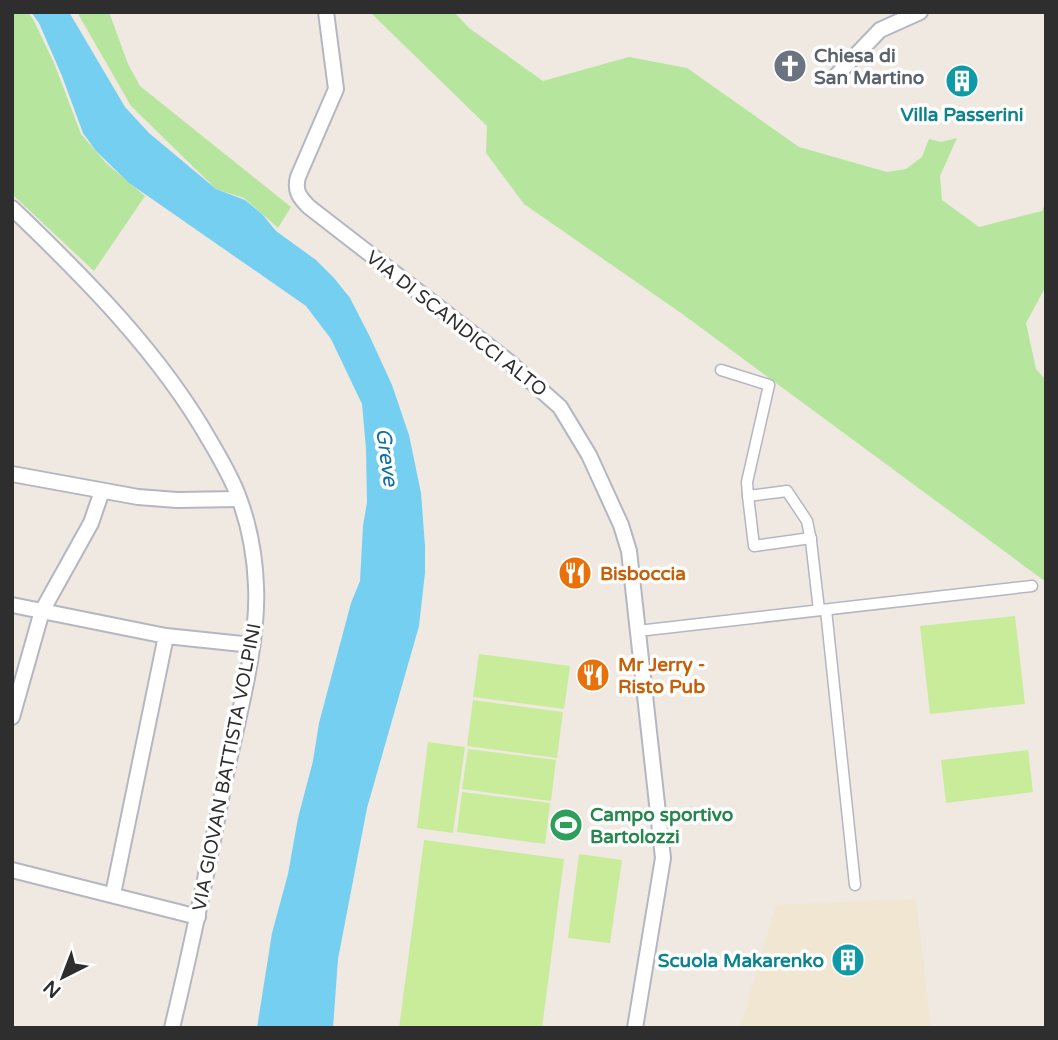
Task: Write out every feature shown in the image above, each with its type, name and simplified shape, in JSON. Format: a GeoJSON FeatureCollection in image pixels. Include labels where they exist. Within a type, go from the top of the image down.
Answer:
{"type":"FeatureCollection","features":[{"type":"Feature","properties":{"kind":"street","name":"VIA DI SCANDICCI ALTO"},"geometry":{"type":"LineString","coordinates":[[326,12],[336,89],[298,177],[298,195],[309,207],[508,361],[560,407],[589,455],[626,539],[663,858],[635,1028]]}},
{"type":"Feature","properties":{"kind":"street"},"geometry":{"type":"LineString","coordinates":[[834,78],[880,30],[920,12]]}},
{"type":"Feature","properties":{"kind":"street","name":"VIA GIOVAN BATTISTA VOLPINI"},"geometry":{"type":"LineString","coordinates":[[12,208],[111,309],[152,357],[197,419],[230,476],[251,546],[257,587],[252,645],[173,1028]]}},
{"type":"Feature","properties":{"kind":"street"},"geometry":{"type":"LineString","coordinates":[[721,369],[769,385],[747,482],[754,546],[811,538]]}},
{"type":"Feature","properties":{"kind":"street"},"geometry":{"type":"LineString","coordinates":[[12,474],[102,491],[177,500],[239,499]]}},
{"type":"Feature","properties":{"kind":"street"},"geometry":{"type":"LineString","coordinates":[[12,717],[41,611],[91,523],[102,491]]}},
{"type":"Feature","properties":{"kind":"street"},"geometry":{"type":"LineString","coordinates":[[748,496],[787,491],[807,521],[822,610],[855,885]]}},
{"type":"Feature","properties":{"kind":"street"},"geometry":{"type":"LineString","coordinates":[[638,631],[1032,586]]}},
{"type":"Feature","properties":{"kind":"street"},"geometry":{"type":"LineString","coordinates":[[12,605],[166,636],[252,645]]}},
{"type":"Feature","properties":{"kind":"street"},"geometry":{"type":"LineString","coordinates":[[113,894],[166,636]]}},
{"type":"Feature","properties":{"kind":"street"},"geometry":{"type":"LineString","coordinates":[[12,870],[198,917]]}},
{"type":"Feature","properties":{"kind":"shaded area"},"geometry":{"type":"Polygon","coordinates":[[[916,899],[931,1028],[740,1028],[776,905],[916,899]]]}},
{"type":"Feature","properties":{"kind":"green space"},"geometry":{"type":"Polygon","coordinates":[[[12,12],[28,12],[34,21],[54,63],[81,134],[106,163],[145,196],[94,271],[12,194],[12,12]]]}},
{"type":"Feature","properties":{"kind":"green space"},"geometry":{"type":"Polygon","coordinates":[[[77,12],[109,12],[128,64],[140,86],[291,207],[278,228],[244,198],[216,189],[131,106],[77,12]]]}},
{"type":"Feature","properties":{"kind":"green space"},"geometry":{"type":"Polygon","coordinates":[[[370,12],[454,12],[469,28],[543,81],[629,57],[687,68],[799,147],[887,172],[906,169],[922,157],[929,139],[941,142],[957,138],[940,176],[942,200],[979,227],[1042,211],[1046,200],[1046,286],[1026,323],[1036,369],[1046,380],[1046,582],[681,313],[524,204],[486,153],[487,126],[370,12]]]}},
{"type":"Feature","properties":{"kind":"green space"},"geometry":{"type":"Polygon","coordinates":[[[1015,616],[1025,704],[930,714],[920,626],[1015,616]]]}},
{"type":"Feature","properties":{"kind":"green space"},"geometry":{"type":"Polygon","coordinates":[[[479,654],[570,666],[564,709],[473,697],[479,654]]]}},
{"type":"Feature","properties":{"kind":"green space"},"geometry":{"type":"Polygon","coordinates":[[[473,700],[563,712],[557,758],[467,746],[473,700]]]}},
{"type":"Feature","properties":{"kind":"green space"},"geometry":{"type":"Polygon","coordinates":[[[428,742],[465,747],[453,833],[417,828],[428,742]]]}},
{"type":"Feature","properties":{"kind":"green space"},"geometry":{"type":"Polygon","coordinates":[[[468,749],[556,760],[551,801],[462,789],[468,749]]]}},
{"type":"Feature","properties":{"kind":"green space"},"geometry":{"type":"Polygon","coordinates":[[[1028,750],[1033,792],[946,803],[941,760],[1028,750]]]}},
{"type":"Feature","properties":{"kind":"green space"},"geometry":{"type":"Polygon","coordinates":[[[462,792],[550,803],[545,844],[457,832],[462,792]]]}},
{"type":"Feature","properties":{"kind":"green space"},"geometry":{"type":"Polygon","coordinates":[[[424,840],[564,859],[542,1028],[399,1028],[424,840]]]}},
{"type":"Feature","properties":{"kind":"green space"},"geometry":{"type":"Polygon","coordinates":[[[579,854],[622,860],[610,943],[568,938],[579,854]]]}},
{"type":"Feature","properties":{"kind":"water","name":"Greve"},"geometry":{"type":"Polygon","coordinates":[[[31,12],[69,12],[125,107],[149,133],[216,189],[245,200],[262,214],[276,231],[316,260],[334,278],[350,298],[370,337],[392,385],[409,435],[421,493],[425,546],[419,626],[367,808],[338,959],[333,1028],[257,1028],[272,933],[288,874],[319,723],[351,603],[360,581],[367,502],[362,404],[331,339],[306,306],[129,183],[96,151],[83,133],[62,76],[39,23],[31,12]]]}},
{"type":"Feature","properties":{"kind":"place","name":"Chiesa di San Martino"},"geometry":{"type":"Point","coordinates":[790,66]}},
{"type":"Feature","properties":{"kind":"place","name":"Villa Passerini"},"geometry":{"type":"Point","coordinates":[962,81]}},
{"type":"Feature","properties":{"kind":"place","name":"Bisboccia"},"geometry":{"type":"Point","coordinates":[575,573]}},
{"type":"Feature","properties":{"kind":"place","name":"Mr Jerry - Risto Pub"},"geometry":{"type":"Point","coordinates":[593,675]}},
{"type":"Feature","properties":{"kind":"place","name":"Campo sportivo Bartolozzi"},"geometry":{"type":"Point","coordinates":[566,825]}},
{"type":"Feature","properties":{"kind":"place","name":"Scuola Makarenko"},"geometry":{"type":"Point","coordinates":[848,960]}}]}
